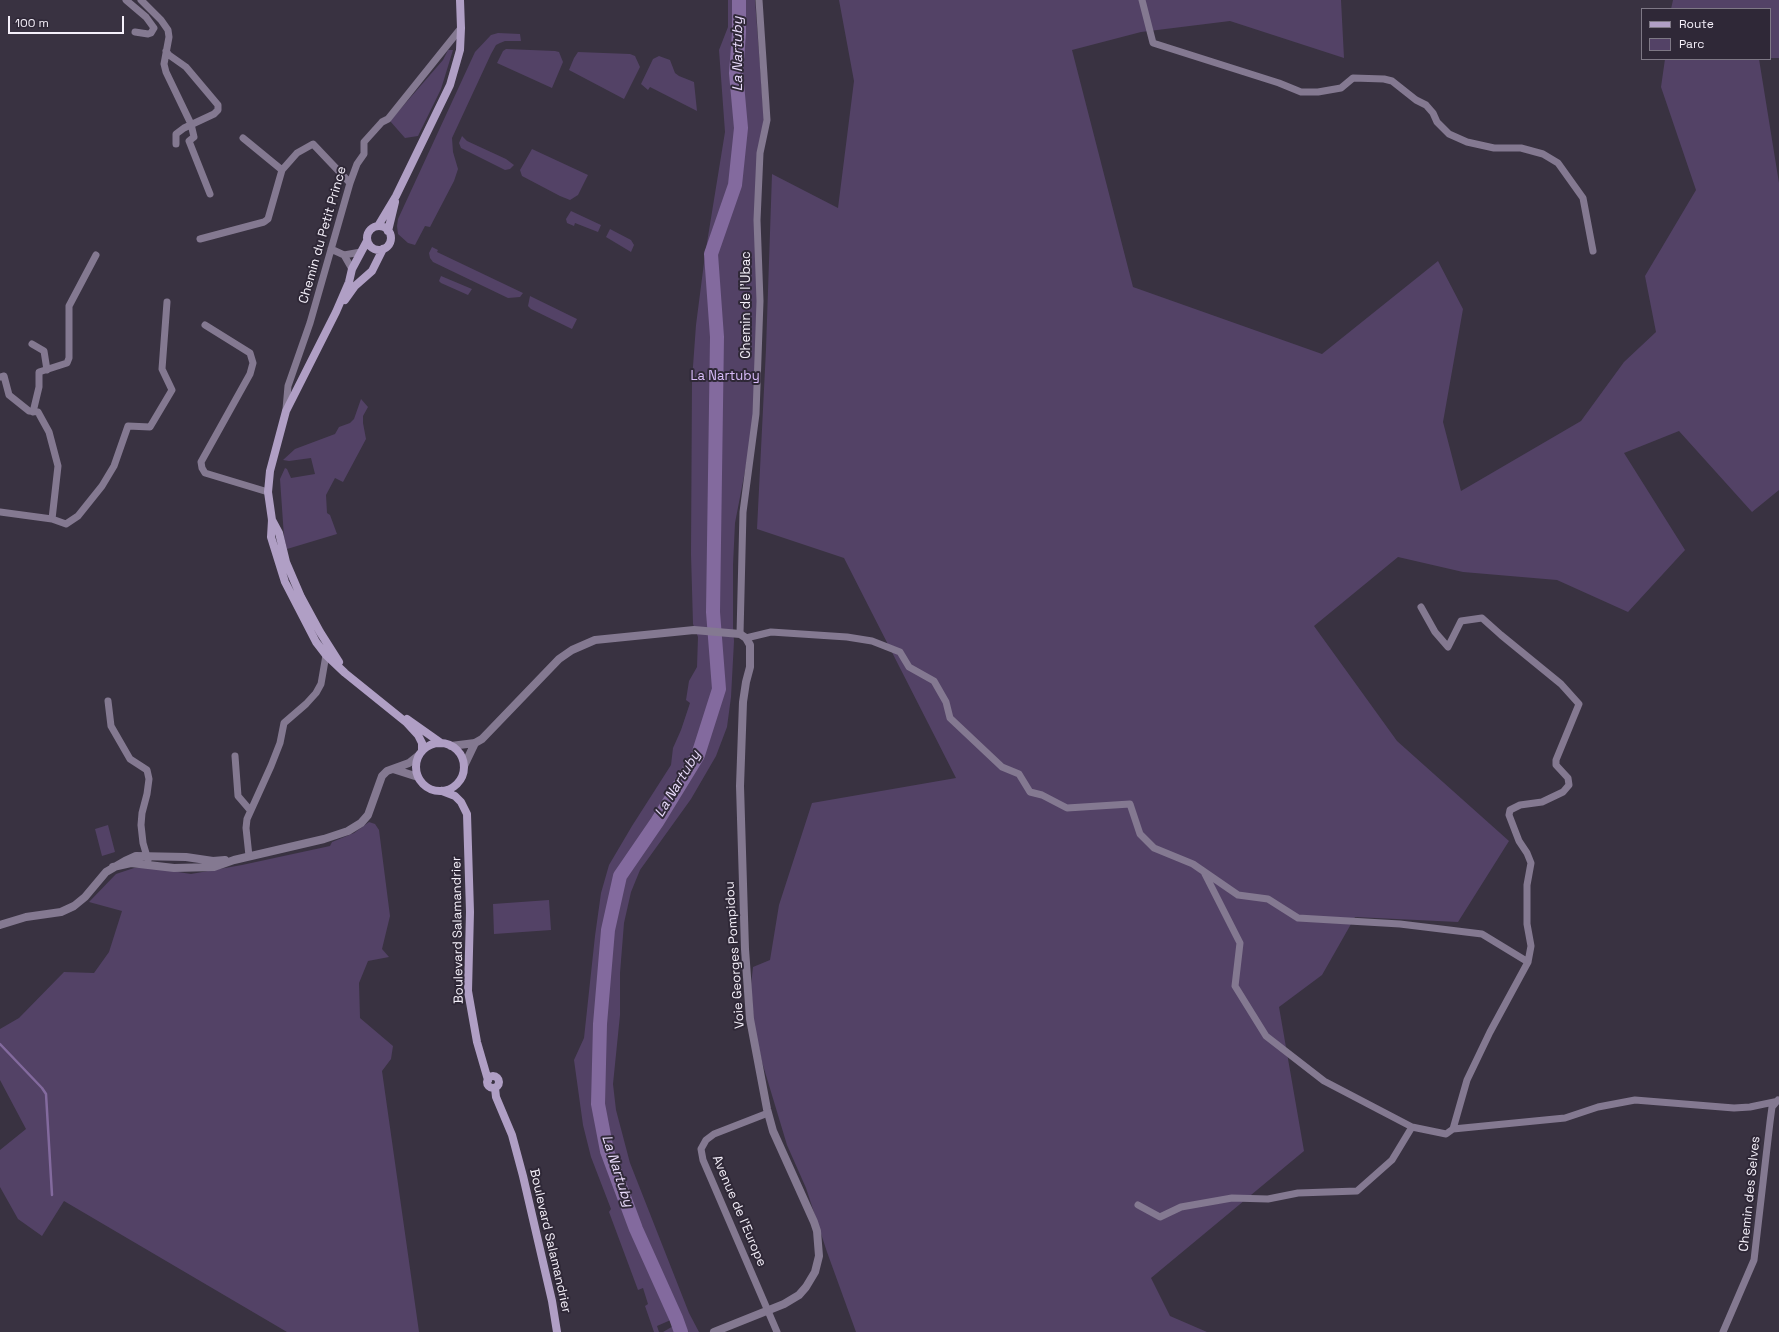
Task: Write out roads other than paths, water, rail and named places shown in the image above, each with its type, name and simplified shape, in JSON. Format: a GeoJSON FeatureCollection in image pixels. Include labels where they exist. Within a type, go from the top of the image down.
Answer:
{"type":"FeatureCollection","features":[{"type":"Feature","properties":{"kind":"main road"},"geometry":{"type":"LineString","coordinates":[[399,715],[418,735],[422,743],[421,753],[416,768],[418,777],[426,787],[442,791],[450,789],[459,782],[464,766],[461,756],[451,746],[441,743],[422,728],[399,715],[353,680],[326,655],[313,637],[280,570],[271,537],[272,520],[268,492],[273,457],[286,411],[336,312],[349,282],[352,269],[368,241],[370,230],[378,226],[396,196],[450,85],[460,50],[460,0]]}},
{"type":"Feature","properties":{"kind":"main road"},"geometry":{"type":"LineString","coordinates":[[336,312],[355,286],[372,271],[383,249],[387,247],[391,240],[388,231],[396,196]]}},
{"type":"Feature","properties":{"kind":"main road"},"geometry":{"type":"LineString","coordinates":[[378,226],[383,227],[388,231]]}},
{"type":"Feature","properties":{"kind":"main road"},"geometry":{"type":"LineString","coordinates":[[368,241],[375,249],[383,249]]}},
{"type":"Feature","properties":{"kind":"main road"},"geometry":{"type":"LineString","coordinates":[[352,269],[356,275],[364,278]]}},
{"type":"Feature","properties":{"kind":"main road"},"geometry":{"type":"LineString","coordinates":[[272,520],[279,533],[283,552],[290,572],[307,608],[331,652],[353,680]]}},
{"type":"Feature","properties":{"kind":"main road"},"geometry":{"type":"LineString","coordinates":[[296,604],[307,608]]}},
{"type":"Feature","properties":{"kind":"main road"},"geometry":{"type":"LineString","coordinates":[[421,753],[428,746],[441,743]]}},
{"type":"Feature","properties":{"kind":"main road","name":"Boulevard Salamandrier"},"geometry":{"type":"LineString","coordinates":[[442,791],[455,796],[461,802],[467,814],[470,912],[468,991],[476,1042],[488,1080],[492,1076],[498,1078],[500,1084],[495,1088],[496,1097],[512,1135],[524,1176],[552,1300],[557,1332]]}},
{"type":"Feature","properties":{"kind":"street"},"geometry":{"type":"LineString","coordinates":[[126,0],[146,17],[154,28],[151,33],[148,34],[135,32]]}},
{"type":"Feature","properties":{"kind":"street"},"geometry":{"type":"LineString","coordinates":[[141,0],[161,20],[168,30],[169,37],[164,64],[166,72],[191,124],[194,137],[190,141],[210,194]]}},
{"type":"Feature","properties":{"kind":"street","name":"Chemin de l'Ubac"},"geometry":{"type":"LineString","coordinates":[[740,635],[743,512],[756,414],[760,302],[758,220],[760,153],[767,120],[758,0]]}},
{"type":"Feature","properties":{"kind":"street"},"geometry":{"type":"LineString","coordinates":[[1142,0],[1153,43],[1279,83],[1301,92],[1318,92],[1341,88],[1353,78],[1384,79],[1392,81],[1416,100],[1426,105],[1433,113],[1437,122],[1449,134],[1467,142],[1494,148],[1521,148],[1548,157],[1558,163],[1583,198],[1593,250]]}},
{"type":"Feature","properties":{"kind":"street","name":"Chemin du Petit Prince"},"geometry":{"type":"LineString","coordinates":[[286,411],[288,386],[310,323],[350,183],[357,164],[364,154],[364,142],[382,122],[388,118],[461,28]]}},
{"type":"Feature","properties":{"kind":"street"},"geometry":{"type":"LineString","coordinates":[[166,51],[169,55],[186,67],[218,105],[218,110],[214,114],[191,124],[176,134],[176,144]]}},
{"type":"Feature","properties":{"kind":"street"},"geometry":{"type":"LineString","coordinates":[[243,138],[282,170]]}},
{"type":"Feature","properties":{"kind":"street"},"geometry":{"type":"LineString","coordinates":[[200,240],[264,222],[268,219],[282,170],[297,153],[313,144],[350,183]]}},
{"type":"Feature","properties":{"kind":"street"},"geometry":{"type":"LineString","coordinates":[[331,249],[344,255],[361,252]]}},
{"type":"Feature","properties":{"kind":"street"},"geometry":{"type":"LineString","coordinates":[[33,412],[39,387],[39,372],[67,362],[69,358],[69,306],[96,255]]}},
{"type":"Feature","properties":{"kind":"street"},"geometry":{"type":"LineString","coordinates":[[344,255],[352,269]]}},
{"type":"Feature","properties":{"kind":"street"},"geometry":{"type":"LineString","coordinates":[[0,512],[52,519],[66,524],[78,516],[102,486],[114,466],[128,426],[150,427],[172,390],[162,369],[167,302]]}},
{"type":"Feature","properties":{"kind":"street"},"geometry":{"type":"LineString","coordinates":[[205,325],[250,353],[253,363],[250,374],[202,462],[202,468],[205,473],[268,492]]}},
{"type":"Feature","properties":{"kind":"street"},"geometry":{"type":"LineString","coordinates":[[32,344],[44,351],[47,370]]}},
{"type":"Feature","properties":{"kind":"street"},"geometry":{"type":"LineString","coordinates":[[0,377],[4,376],[9,395],[29,411],[38,412],[49,432],[58,466],[52,519]]}},
{"type":"Feature","properties":{"kind":"street"},"geometry":{"type":"LineString","coordinates":[[1421,607],[1435,632],[1448,647],[1462,622],[1482,618],[1501,636],[1561,684],[1579,704],[1556,760],[1556,765],[1568,778],[1569,785],[1563,792],[1542,802],[1520,805],[1510,810],[1509,815],[1519,841],[1528,853],[1531,862],[1527,885],[1527,924],[1531,946],[1528,962],[1490,1032],[1468,1080],[1453,1129]]}},
{"type":"Feature","properties":{"kind":"street"},"geometry":{"type":"LineString","coordinates":[[451,746],[475,743],[485,737],[552,666],[572,650],[595,640],[694,630],[740,635],[771,632],[847,637],[872,641],[900,652],[909,667],[934,681],[946,702],[950,718],[1002,767],[1019,774],[1030,792],[1042,795],[1066,808],[1130,804],[1140,834],[1154,848],[1193,864],[1238,895],[1268,899],[1298,918],[1400,924],[1482,934],[1528,962]]}},
{"type":"Feature","properties":{"kind":"street","name":"Voie Georges Pompidou"},"geometry":{"type":"LineString","coordinates":[[714,1332],[784,1304],[802,1291],[815,1272],[819,1256],[817,1232],[814,1222],[773,1131],[751,1027],[746,968],[740,786],[743,702],[750,667],[750,645],[740,635]]}},
{"type":"Feature","properties":{"kind":"street"},"geometry":{"type":"LineString","coordinates":[[249,856],[246,828],[250,810],[271,766],[280,742],[284,722],[306,704],[316,693],[321,684],[326,655]]}},
{"type":"Feature","properties":{"kind":"street"},"geometry":{"type":"LineString","coordinates":[[108,701],[111,726],[130,759],[147,770],[149,779],[142,813],[143,843],[148,860]]}},
{"type":"Feature","properties":{"kind":"street"},"geometry":{"type":"LineString","coordinates":[[464,766],[475,743]]}},
{"type":"Feature","properties":{"kind":"street"},"geometry":{"type":"LineString","coordinates":[[0,925],[26,917],[61,912],[74,906],[85,898],[106,872],[113,867],[148,860],[174,868],[214,867],[234,860],[324,839],[348,831],[361,823],[368,815],[382,776],[392,769],[409,762],[421,753]]}},
{"type":"Feature","properties":{"kind":"street"},"geometry":{"type":"LineString","coordinates":[[235,756],[238,796],[250,810]]}},
{"type":"Feature","properties":{"kind":"street"},"geometry":{"type":"LineString","coordinates":[[392,769],[418,777]]}},
{"type":"Feature","properties":{"kind":"street"},"geometry":{"type":"LineString","coordinates":[[1204,872],[1240,943],[1235,986],[1266,1036],[1324,1081],[1412,1127],[1446,1134],[1453,1129],[1559,1119],[1598,1107],[1635,1100],[1734,1108],[1750,1107],[1778,1100]]}},
{"type":"Feature","properties":{"kind":"street","name":"Chemin des Selves"},"geometry":{"type":"LineString","coordinates":[[1723,1332],[1754,1260],[1772,1107],[1778,1100]]}},
{"type":"Feature","properties":{"kind":"street","name":"Avenue de l'Europe"},"geometry":{"type":"LineString","coordinates":[[768,1112],[714,1134],[706,1140],[701,1149],[703,1160],[777,1332]]}},
{"type":"Feature","properties":{"kind":"street"},"geometry":{"type":"LineString","coordinates":[[1138,1205],[1160,1216],[1181,1207],[1232,1198],[1268,1199],[1298,1193],[1357,1191],[1392,1160],[1412,1127]]}},
{"type":"Feature","properties":{"kind":"waterway","name":"La Nartuby"},"geometry":{"type":"LineString","coordinates":[[681,1332],[636,1229],[607,1151],[598,1104],[600,1024],[608,930],[620,876],[657,822],[698,755],[719,689],[713,612],[717,337],[711,254],[735,185],[741,128],[736,73],[739,33],[739,0]]}},
{"type":"Feature","properties":{"kind":"waterway"},"geometry":{"type":"LineString","coordinates":[[0,1044],[46,1094],[52,1195]]}}]}
